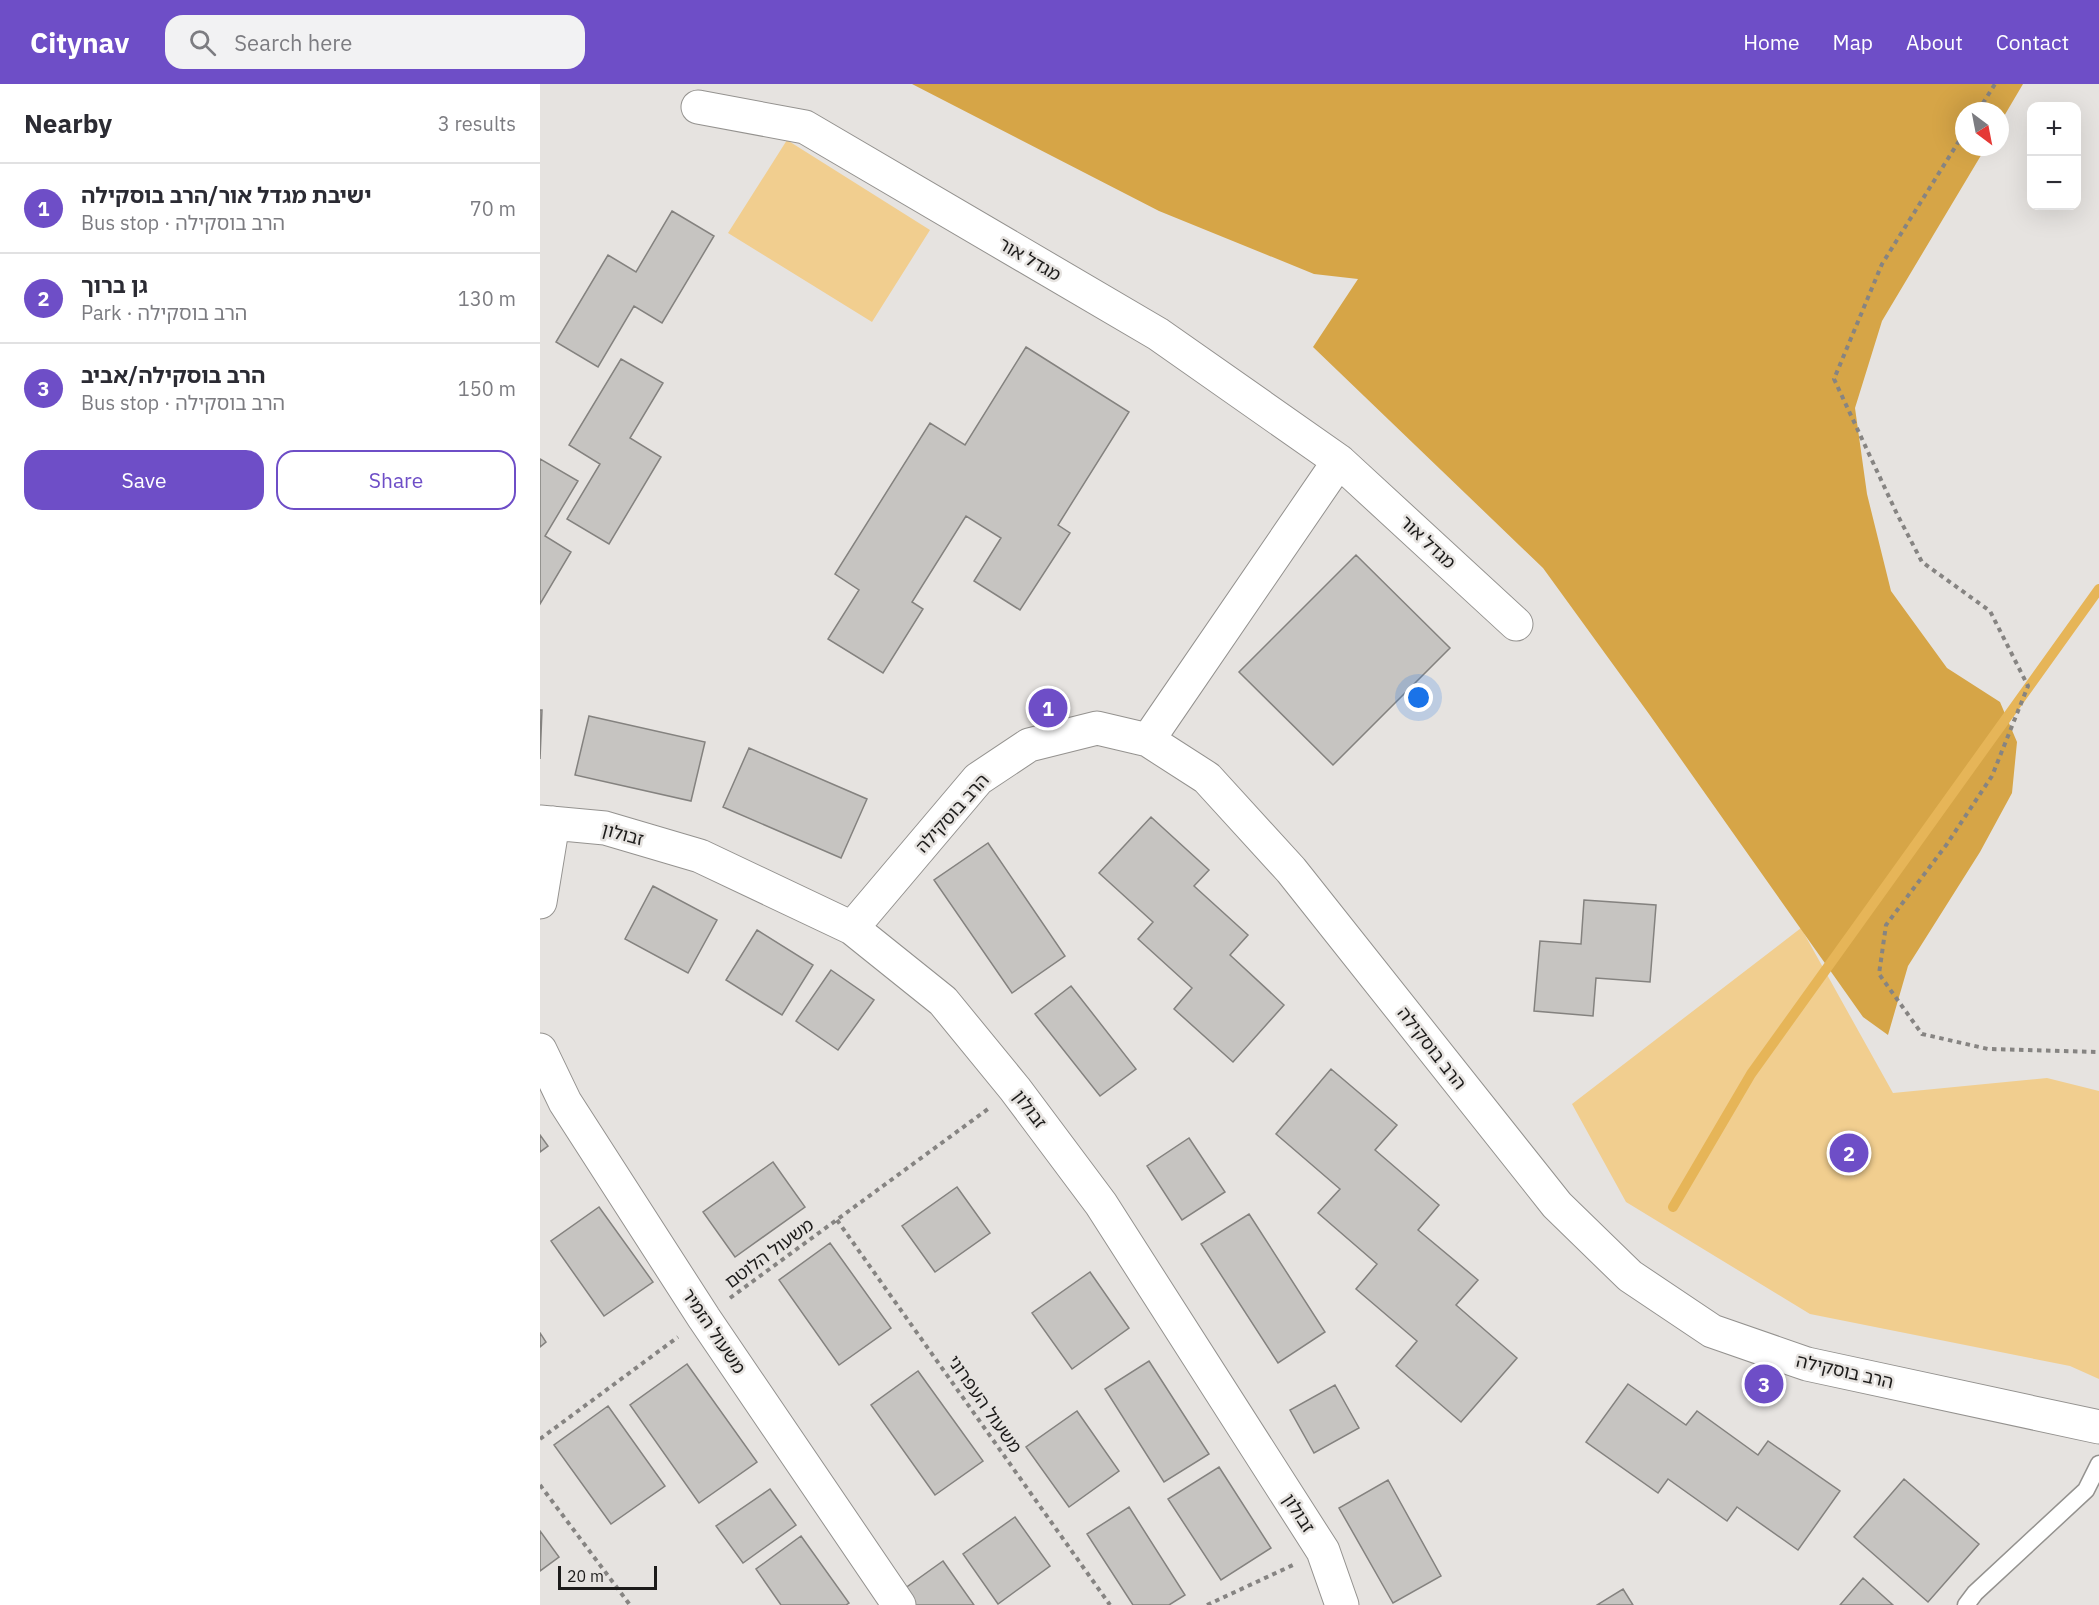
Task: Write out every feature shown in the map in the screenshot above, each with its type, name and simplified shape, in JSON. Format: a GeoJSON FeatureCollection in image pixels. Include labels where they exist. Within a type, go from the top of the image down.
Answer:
{"type":"FeatureCollection","features":[{"type":"Feature","properties":{"kind":"street","name":"מגדל אור"},"geometry":{"type":"LineString","coordinates":[[699,108],[805,127],[1158,334],[1340,461],[1516,624]]}},
{"type":"Feature","properties":{"kind":"street"},"geometry":{"type":"LineString","coordinates":[[1148,740],[1340,461]]}},
{"type":"Feature","properties":{"kind":"street","name":"הרב בוסקילה"},"geometry":{"type":"LineString","coordinates":[[852,928],[978,779],[1029,745],[1096,728],[1148,740],[1207,778],[1291,870],[1557,1206],[1630,1276],[1712,1330],[1807,1364],[2099,1427]]}},
{"type":"Feature","properties":{"kind":"street"},"geometry":{"type":"LineString","coordinates":[[540,902],[546,822]]}},
{"type":"Feature","properties":{"kind":"street","name":"זבולון"},"geometry":{"type":"LineString","coordinates":[[546,822],[605,828],[700,856],[852,928],[943,1000],[1015,1089],[1101,1204],[1323,1551],[1342,1605]]}},
{"type":"Feature","properties":{"kind":"street","name":"משעול הזמיר"},"geometry":{"type":"LineString","coordinates":[[540,1050],[565,1102],[704,1318],[899,1605]]}},
{"type":"Feature","properties":{"kind":"lane"},"geometry":{"type":"LineString","coordinates":[[1966,1605],[1975,1593],[2086,1490],[2099,1464]]}},
{"type":"Feature","properties":{"kind":"path"},"geometry":{"type":"LineString","coordinates":[[1984,102],[1995,84]]}},
{"type":"Feature","properties":{"kind":"path"},"geometry":{"type":"LineString","coordinates":[[1955,148],[1882,264],[1834,379],[1922,562],[1990,611],[2028,686],[1992,776],[1947,844],[1886,925],[1879,974],[1922,1034],[1988,1049],[2099,1052]]}},
{"type":"Feature","properties":{"kind":"path","name":"משעול הלוטם"},"geometry":{"type":"LineString","coordinates":[[540,1438],[1015,1089]]}},
{"type":"Feature","properties":{"kind":"path","name":"משעול העפרוני"},"geometry":{"type":"LineString","coordinates":[[837,1220],[1110,1605]]}},
{"type":"Feature","properties":{"kind":"path"},"geometry":{"type":"LineString","coordinates":[[540,1485],[630,1605]]}},
{"type":"Feature","properties":{"kind":"path"},"geometry":{"type":"LineString","coordinates":[[1207,1605],[1323,1551]]}},
{"type":"Feature","properties":{"kind":"shaded area"},"geometry":{"type":"Polygon","coordinates":[[[912,84],[2023,84],[2009,108],[2009,102],[1955,102],[1955,156],[1981,156],[1882,321],[1855,408],[1867,494],[1891,591],[1947,668],[2000,702],[2017,742],[2012,793],[1980,852],[1908,966],[1888,1035],[1863,1017],[1543,568],[1313,347],[1358,279],[1314,274],[1159,211],[912,84]]]}},
{"type":"Feature","properties":{"kind":"shaded area"},"geometry":{"type":"Polygon","coordinates":[[[787,140],[930,230],[872,322],[728,233],[787,140]]]}},
{"type":"Feature","properties":{"kind":"shaded area"},"geometry":{"type":"Polygon","coordinates":[[[1801,928],[1893,1093],[2047,1078],[2099,1091],[2099,1379],[2070,1366],[1810,1314],[1626,1202],[1572,1104],[1801,928]]]}},
{"type":"Feature","properties":{"kind":"building"},"geometry":{"type":"Polygon","coordinates":[[[672,211],[714,236],[662,323],[634,306],[598,367],[556,342],[608,255],[636,272],[672,211]]]}},
{"type":"Feature","properties":{"kind":"building"},"geometry":{"type":"Polygon","coordinates":[[[1026,347],[1129,412],[1058,525],[1070,533],[1020,610],[974,581],[1001,538],[966,516],[912,602],[923,609],[883,673],[828,639],[859,590],[835,574],[930,423],[965,445],[1026,347]]]}},
{"type":"Feature","properties":{"kind":"building"},"geometry":{"type":"Polygon","coordinates":[[[621,359],[663,383],[630,438],[661,457],[609,544],[567,519],[600,464],[569,445],[621,359]]]}},
{"type":"Feature","properties":{"kind":"building"},"geometry":{"type":"Polygon","coordinates":[[[540,459],[578,481],[545,536],[571,552],[540,604],[540,459]]]}},
{"type":"Feature","properties":{"kind":"building"},"geometry":{"type":"Polygon","coordinates":[[[1356,555],[1450,648],[1333,765],[1239,672],[1356,555]]]}},
{"type":"Feature","properties":{"kind":"building"},"geometry":{"type":"Polygon","coordinates":[[[540,710],[542,710],[540,759],[540,710]]]}},
{"type":"Feature","properties":{"kind":"building"},"geometry":{"type":"Polygon","coordinates":[[[589,716],[705,742],[691,801],[575,775],[589,716]]]}},
{"type":"Feature","properties":{"kind":"building"},"geometry":{"type":"Polygon","coordinates":[[[749,748],[867,799],[841,858],[723,807],[749,748]]]}},
{"type":"Feature","properties":{"kind":"building"},"geometry":{"type":"Polygon","coordinates":[[[1151,817],[1209,870],[1194,886],[1248,935],[1230,955],[1284,1005],[1233,1062],[1174,1009],[1192,988],[1138,939],[1153,922],[1099,873],[1151,817]]]}},
{"type":"Feature","properties":{"kind":"building"},"geometry":{"type":"Polygon","coordinates":[[[988,843],[1065,956],[1012,993],[934,880],[988,843]]]}},
{"type":"Feature","properties":{"kind":"building"},"geometry":{"type":"Polygon","coordinates":[[[653,886],[717,920],[688,973],[625,939],[653,886]]]}},
{"type":"Feature","properties":{"kind":"building"},"geometry":{"type":"Polygon","coordinates":[[[1584,900],[1656,905],[1650,982],[1596,978],[1593,1016],[1534,1011],[1540,941],[1581,944],[1584,900]]]}},
{"type":"Feature","properties":{"kind":"building"},"geometry":{"type":"Polygon","coordinates":[[[757,930],[813,965],[782,1015],[726,980],[757,930]]]}},
{"type":"Feature","properties":{"kind":"building"},"geometry":{"type":"Polygon","coordinates":[[[831,970],[874,1000],[838,1050],[796,1021],[831,970]]]}},
{"type":"Feature","properties":{"kind":"building"},"geometry":{"type":"Polygon","coordinates":[[[1071,986],[1136,1069],[1100,1096],[1035,1014],[1071,986]]]}},
{"type":"Feature","properties":{"kind":"building"},"geometry":{"type":"Polygon","coordinates":[[[1331,1069],[1397,1125],[1375,1150],[1439,1205],[1418,1230],[1478,1280],[1456,1305],[1517,1358],[1461,1422],[1396,1366],[1417,1341],[1356,1289],[1377,1264],[1318,1213],[1340,1189],[1276,1134],[1331,1069]]]}},
{"type":"Feature","properties":{"kind":"building"},"geometry":{"type":"Polygon","coordinates":[[[540,1135],[548,1146],[540,1152],[540,1135]]]}},
{"type":"Feature","properties":{"kind":"building"},"geometry":{"type":"Polygon","coordinates":[[[1189,1138],[1225,1192],[1182,1220],[1147,1166],[1189,1138]]]}},
{"type":"Feature","properties":{"kind":"building"},"geometry":{"type":"Polygon","coordinates":[[[773,1162],[805,1207],[735,1257],[703,1212],[773,1162]]]}},
{"type":"Feature","properties":{"kind":"building"},"geometry":{"type":"Polygon","coordinates":[[[957,1187],[990,1233],[935,1272],[902,1226],[957,1187]]]}},
{"type":"Feature","properties":{"kind":"building"},"geometry":{"type":"Polygon","coordinates":[[[599,1207],[653,1282],[604,1316],[551,1241],[599,1207]]]}},
{"type":"Feature","properties":{"kind":"building"},"geometry":{"type":"Polygon","coordinates":[[[1249,1214],[1325,1332],[1278,1363],[1201,1244],[1249,1214]]]}},
{"type":"Feature","properties":{"kind":"building"},"geometry":{"type":"Polygon","coordinates":[[[830,1243],[891,1328],[839,1365],[779,1280],[830,1243]]]}},
{"type":"Feature","properties":{"kind":"building"},"geometry":{"type":"Polygon","coordinates":[[[1090,1272],[1129,1328],[1072,1369],[1032,1313],[1090,1272]]]}},
{"type":"Feature","properties":{"kind":"building"},"geometry":{"type":"Polygon","coordinates":[[[540,1333],[546,1342],[540,1347],[540,1333]]]}},
{"type":"Feature","properties":{"kind":"building"},"geometry":{"type":"Polygon","coordinates":[[[1149,1361],[1209,1454],[1164,1482],[1105,1389],[1149,1361]]]}},
{"type":"Feature","properties":{"kind":"building"},"geometry":{"type":"Polygon","coordinates":[[[687,1364],[757,1462],[699,1503],[630,1405],[687,1364]]]}},
{"type":"Feature","properties":{"kind":"building"},"geometry":{"type":"Polygon","coordinates":[[[918,1371],[983,1461],[935,1495],[871,1405],[918,1371]]]}},
{"type":"Feature","properties":{"kind":"building"},"geometry":{"type":"Polygon","coordinates":[[[1628,1384],[1686,1425],[1697,1411],[1758,1455],[1768,1441],[1840,1491],[1798,1550],[1737,1507],[1727,1521],[1668,1479],[1658,1493],[1586,1442],[1628,1384]]]}},
{"type":"Feature","properties":{"kind":"building"},"geometry":{"type":"Polygon","coordinates":[[[1335,1385],[1359,1428],[1314,1453],[1290,1410],[1335,1385]]]}},
{"type":"Feature","properties":{"kind":"building"},"geometry":{"type":"Polygon","coordinates":[[[608,1406],[665,1486],[611,1524],[554,1445],[608,1406]]]}},
{"type":"Feature","properties":{"kind":"building"},"geometry":{"type":"Polygon","coordinates":[[[1077,1411],[1119,1471],[1069,1507],[1026,1447],[1077,1411]]]}},
{"type":"Feature","properties":{"kind":"building"},"geometry":{"type":"Polygon","coordinates":[[[1219,1467],[1271,1548],[1221,1580],[1168,1499],[1219,1467]]]}},
{"type":"Feature","properties":{"kind":"building"},"geometry":{"type":"Polygon","coordinates":[[[1904,1479],[1979,1544],[1928,1602],[1854,1537],[1904,1479]]]}},
{"type":"Feature","properties":{"kind":"building"},"geometry":{"type":"Polygon","coordinates":[[[1388,1480],[1441,1576],[1393,1603],[1339,1508],[1388,1480]]]}},
{"type":"Feature","properties":{"kind":"building"},"geometry":{"type":"Polygon","coordinates":[[[770,1489],[796,1525],[743,1563],[716,1526],[770,1489]]]}},
{"type":"Feature","properties":{"kind":"building"},"geometry":{"type":"Polygon","coordinates":[[[1129,1507],[1185,1595],[1169,1605],[1133,1605],[1087,1534],[1129,1507]]]}},
{"type":"Feature","properties":{"kind":"building"},"geometry":{"type":"Polygon","coordinates":[[[1015,1517],[1050,1566],[998,1604],[963,1554],[1015,1517]]]}},
{"type":"Feature","properties":{"kind":"building"},"geometry":{"type":"Polygon","coordinates":[[[540,1531],[559,1557],[540,1571],[540,1531]]]}},
{"type":"Feature","properties":{"kind":"building"},"geometry":{"type":"Polygon","coordinates":[[[801,1536],[849,1603],[846,1605],[781,1605],[756,1569],[801,1536]]]}},
{"type":"Feature","properties":{"kind":"building"},"geometry":{"type":"Polygon","coordinates":[[[943,1561],[974,1605],[904,1605],[897,1594],[943,1561]]]}},
{"type":"Feature","properties":{"kind":"building"},"geometry":{"type":"Polygon","coordinates":[[[1863,1578],[1893,1605],[1840,1605],[1863,1578]]]}},
{"type":"Feature","properties":{"kind":"building"},"geometry":{"type":"Polygon","coordinates":[[[1623,1589],[1633,1605],[1597,1605],[1623,1589]]]}},
{"type":"Feature","properties":{"kind":"waterway"},"geometry":{"type":"LineString","coordinates":[[1673,1207],[1751,1074],[2099,589]]}},
{"type":"Feature","properties":{"kind":"place","name":"ישיבת מגדל אור/הרב בוסקילה"},"geometry":{"type":"Point","coordinates":[1048,708]}},
{"type":"Feature","properties":{"kind":"place","name":"גן ברוך"},"geometry":{"type":"Point","coordinates":[1849,1153]}},
{"type":"Feature","properties":{"kind":"place","name":"הרב בוסקילה/אביב"},"geometry":{"type":"Point","coordinates":[1764,1384]}}]}
